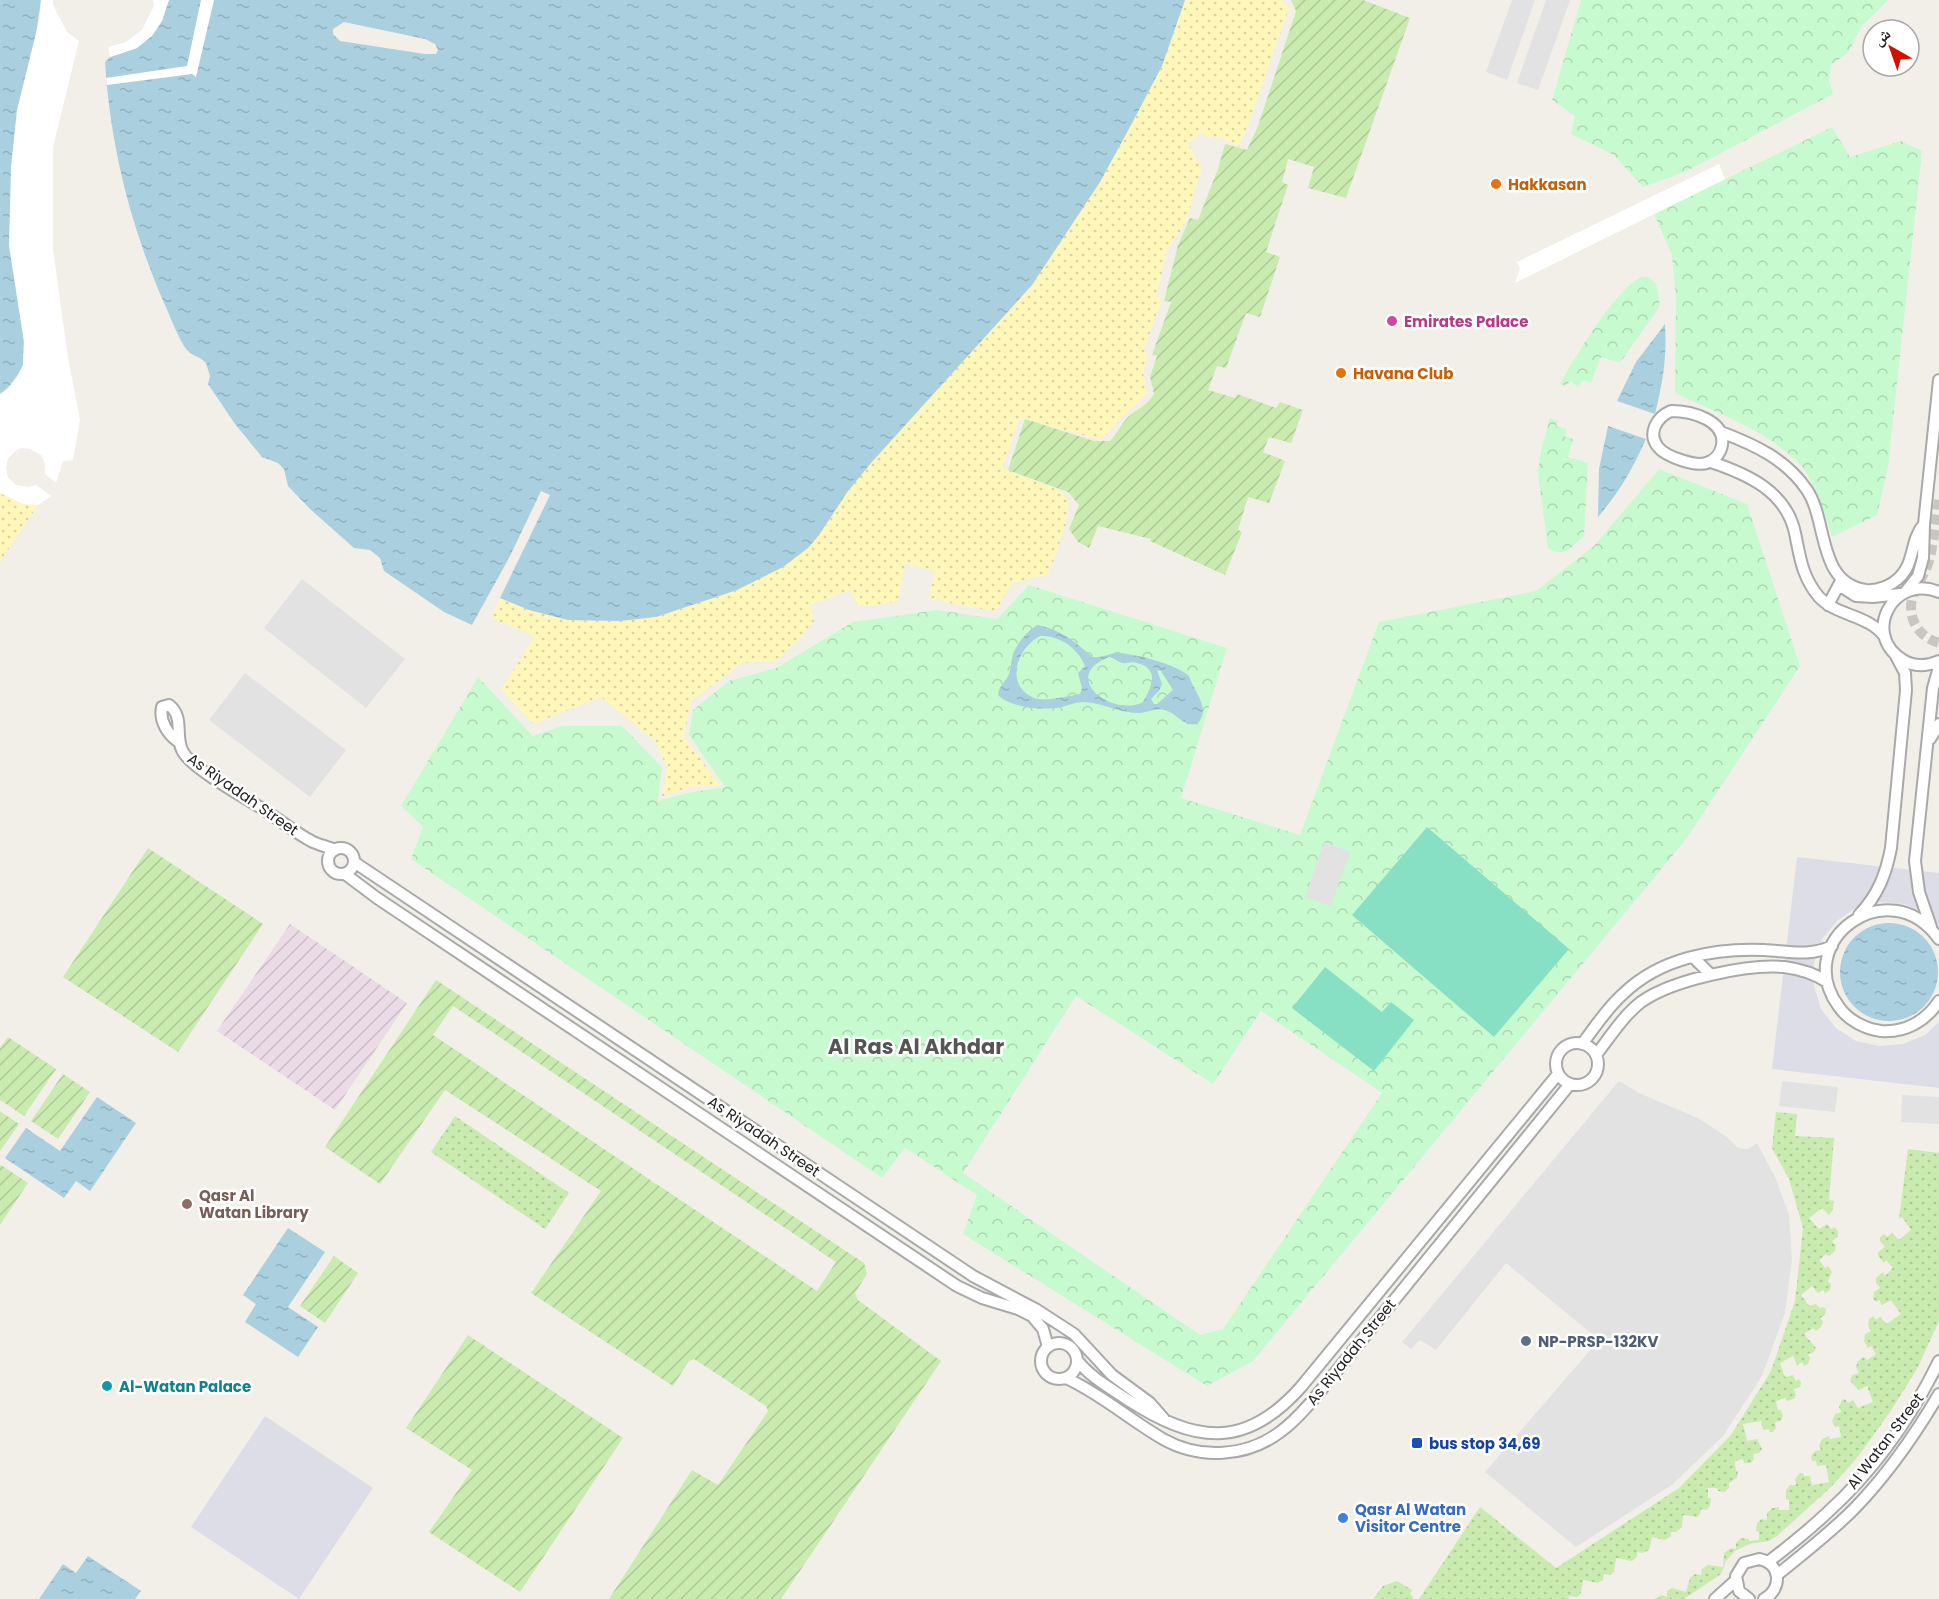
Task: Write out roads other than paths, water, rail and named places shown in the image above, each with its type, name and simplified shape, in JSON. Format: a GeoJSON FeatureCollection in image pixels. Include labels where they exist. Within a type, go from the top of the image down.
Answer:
{"type":"FeatureCollection","features":[{"type":"Feature","properties":{"kind":"street"},"geometry":{"type":"LineString","coordinates":[[1885,637],[1885,617],[1891,604],[1913,584],[1921,567],[1939,380]]}},
{"type":"Feature","properties":{"kind":"street"},"geometry":{"type":"LineString","coordinates":[[1681,411],[1716,424],[1721,432],[1722,449],[1711,462],[1702,465],[1665,454],[1654,440],[1653,431],[1663,414],[1681,411]]}},
{"type":"Feature","properties":{"kind":"street"},"geometry":{"type":"LineString","coordinates":[[1721,432],[1765,450],[1795,475],[1815,504],[1826,553],[1841,582],[1857,596],[1873,597],[1925,588],[1939,592]]}},
{"type":"Feature","properties":{"kind":"street"},"geometry":{"type":"LineString","coordinates":[[1711,462],[1738,471],[1755,480],[1769,490],[1782,504],[1794,530],[1801,568],[1818,595],[1828,605],[1869,622],[1885,637],[1905,673],[1906,690],[1891,848],[1887,867],[1880,887],[1868,905],[1838,935],[1832,945],[1827,963],[1827,982],[1830,992],[1842,1011],[1859,1024],[1880,1031],[1898,1030],[1915,1024],[1926,1017],[1939,1001]]}},
{"type":"Feature","properties":{"kind":"street"},"geometry":{"type":"LineString","coordinates":[[1841,582],[1869,590],[1895,581],[1908,564],[1916,537],[1924,524]]}},
{"type":"Feature","properties":{"kind":"street"},"geometry":{"type":"LineString","coordinates":[[1828,605],[1841,582]]}},
{"type":"Feature","properties":{"kind":"street"},"geometry":{"type":"LineString","coordinates":[[1895,654],[1915,664],[1930,664],[1939,661]]}},
{"type":"Feature","properties":{"kind":"street"},"geometry":{"type":"LineString","coordinates":[[1936,934],[1918,892],[1915,871],[1933,688],[1939,667]]}},
{"type":"Feature","properties":{"kind":"street"},"geometry":{"type":"LineString","coordinates":[[1928,742],[1939,724]]}},
{"type":"Feature","properties":{"kind":"street","name":"As Riyadah Street"},"geometry":{"type":"LineString","coordinates":[[179,742],[183,753],[207,772],[312,842],[335,850]]}},
{"type":"Feature","properties":{"kind":"street","name":"As Riyadah Street"},"geometry":{"type":"LineString","coordinates":[[312,842],[328,860]]}},
{"type":"Feature","properties":{"kind":"street"},"geometry":{"type":"LineString","coordinates":[[335,850],[347,850],[353,855],[352,870],[345,874],[333,872],[328,860],[335,850]]}},
{"type":"Feature","properties":{"kind":"street","name":"As Riyadah Street"},"geometry":{"type":"LineString","coordinates":[[354,862],[973,1276],[1036,1310],[1074,1334],[1113,1375],[1150,1403],[1164,1419]]}},
{"type":"Feature","properties":{"kind":"street","name":"As Riyadah Street"},"geometry":{"type":"LineString","coordinates":[[345,874],[377,898],[957,1287],[1032,1316],[1043,1329],[1048,1347]]}},
{"type":"Feature","properties":{"kind":"street"},"geometry":{"type":"LineString","coordinates":[[1856,918],[1878,910],[1902,912],[1918,919],[1936,934]]}},
{"type":"Feature","properties":{"kind":"street"},"geometry":{"type":"LineString","coordinates":[[1582,1044],[1614,1002],[1656,970],[1693,957],[1742,950],[1786,950],[1808,953],[1823,950],[1832,945]]}},
{"type":"Feature","properties":{"kind":"street"},"geometry":{"type":"LineString","coordinates":[[1693,957],[1711,975]]}},
{"type":"Feature","properties":{"kind":"street"},"geometry":{"type":"LineString","coordinates":[[1596,1055],[1624,1018],[1641,1003],[1668,988],[1711,975],[1784,967],[1807,972],[1827,982]]}},
{"type":"Feature","properties":{"kind":"street"},"geometry":{"type":"LineString","coordinates":[[1571,1044],[1582,1044],[1596,1055],[1598,1068],[1593,1078],[1583,1084],[1570,1084],[1558,1074],[1556,1064],[1559,1054],[1571,1044]]}},
{"type":"Feature","properties":{"kind":"street","name":"As Riyadah Street"},"geometry":{"type":"LineString","coordinates":[[1077,1360],[1098,1380],[1139,1407],[1199,1432],[1233,1432],[1256,1425],[1276,1412],[1301,1387],[1558,1074]]}},
{"type":"Feature","properties":{"kind":"street","name":"As Riyadah Street"},"geometry":{"type":"LineString","coordinates":[[1066,1378],[1166,1441],[1186,1449],[1208,1453],[1230,1452],[1251,1448],[1270,1439],[1313,1400],[1570,1084]]}},
{"type":"Feature","properties":{"kind":"street"},"geometry":{"type":"LineString","coordinates":[[1059,1343],[1069,1346],[1077,1360],[1075,1369],[1066,1378],[1056,1379],[1051,1378],[1043,1370],[1041,1359],[1048,1347],[1059,1343]]}},
{"type":"Feature","properties":{"kind":"street","name":"Al Watan Street"},"geometry":{"type":"LineString","coordinates":[[1768,1562],[1828,1512],[1860,1479],[1912,1409],[1939,1361]]}},
{"type":"Feature","properties":{"kind":"street","name":"Al Watan Street"},"geometry":{"type":"LineString","coordinates":[[1777,1575],[1839,1523],[1872,1489],[1914,1434],[1939,1394]]}},
{"type":"Feature","properties":{"kind":"street"},"geometry":{"type":"LineString","coordinates":[[1715,1599],[1735,1581],[1740,1566],[1748,1560],[1759,1558],[1768,1562],[1777,1575],[1776,1587],[1764,1599]]}},
{"type":"Feature","properties":{"kind":"street"},"geometry":{"type":"LineString","coordinates":[[1735,1581],[1739,1591],[1747,1599]]}},
{"type":"Feature","properties":{"kind":"water"},"geometry":{"type":"Polygon","coordinates":[[[0,0],[41,0],[36,34],[23,365],[13,381],[0,394],[0,0]]]}},
{"type":"Feature","properties":{"kind":"water"},"geometry":{"type":"Polygon","coordinates":[[[169,0],[1185,0],[1162,66],[1131,125],[1100,182],[1032,285],[871,463],[848,491],[808,548],[783,567],[737,590],[656,617],[620,621],[568,620],[529,610],[500,598],[550,495],[541,491],[510,556],[472,625],[444,612],[384,571],[380,558],[370,550],[354,548],[288,486],[284,469],[278,463],[262,457],[235,424],[208,384],[210,376],[206,363],[189,352],[181,341],[153,276],[132,216],[117,155],[105,62],[110,57],[137,48],[169,0]],[[344,22],[333,29],[333,34],[340,41],[436,54],[438,50],[435,44],[425,39],[344,22]]]}},
{"type":"Feature","properties":{"kind":"water"},"geometry":{"type":"Polygon","coordinates":[[[1665,324],[1664,369],[1655,414],[1617,401],[1636,362],[1665,324]]]}},
{"type":"Feature","properties":{"kind":"water"},"geometry":{"type":"Polygon","coordinates":[[[1608,426],[1646,439],[1625,480],[1598,517],[1599,469],[1608,426]]]}},
{"type":"Feature","properties":{"kind":"water"},"geometry":{"type":"Polygon","coordinates":[[[1038,625],[1061,633],[1092,657],[1116,653],[1133,655],[1165,663],[1183,672],[1189,676],[1200,700],[1203,712],[1201,718],[1197,724],[1188,724],[1161,709],[1131,713],[1083,702],[1056,708],[1025,707],[1003,699],[998,695],[1009,674],[1013,654],[1023,637],[1038,625]],[[1040,636],[1025,649],[1020,657],[1017,667],[1019,685],[1025,692],[1038,699],[1080,694],[1082,688],[1078,673],[1085,666],[1078,654],[1061,640],[1040,636]],[[1109,657],[1095,665],[1089,675],[1089,684],[1096,693],[1118,705],[1143,702],[1152,680],[1152,674],[1144,666],[1135,662],[1121,662],[1109,657]],[[1157,670],[1162,684],[1151,699],[1154,704],[1173,690],[1161,671],[1157,670]]]}},
{"type":"Feature","properties":{"kind":"water"},"geometry":{"type":"Polygon","coordinates":[[[1889,923],[1908,926],[1924,937],[1935,953],[1938,972],[1935,991],[1924,1007],[1908,1018],[1889,1021],[1870,1018],[1854,1007],[1843,991],[1840,972],[1843,953],[1854,937],[1870,926],[1889,923]]]}},
{"type":"Feature","properties":{"kind":"water"},"geometry":{"type":"Polygon","coordinates":[[[97,1097],[136,1123],[90,1191],[76,1181],[64,1198],[5,1158],[26,1128],[60,1151],[97,1097]]]}},
{"type":"Feature","properties":{"kind":"water"},"geometry":{"type":"Polygon","coordinates":[[[288,1228],[325,1252],[288,1307],[318,1327],[298,1357],[245,1322],[256,1304],[243,1295],[288,1228]]]}},
{"type":"Feature","properties":{"kind":"water"},"geometry":{"type":"Polygon","coordinates":[[[88,1556],[141,1591],[135,1599],[39,1599],[63,1564],[76,1573],[88,1556]]]}},
{"type":"Feature","properties":{"kind":"tunnel"},"geometry":{"type":"LineString","coordinates":[[1939,500],[1929,561],[1911,603],[1915,625],[1925,636],[1939,643]]}},
{"type":"Feature","properties":{"kind":"place","name":"Hakkasan"},"geometry":{"type":"Point","coordinates":[1496,184]}},
{"type":"Feature","properties":{"kind":"place","name":"Emirates Palace"},"geometry":{"type":"Point","coordinates":[1392,321]}},
{"type":"Feature","properties":{"kind":"place","name":"Havana Club"},"geometry":{"type":"Point","coordinates":[1341,373]}},
{"type":"Feature","properties":{"kind":"place","name":"Qasr Al Watan Library"},"geometry":{"type":"Point","coordinates":[187,1204]}},
{"type":"Feature","properties":{"kind":"place","name":"NP-PRSP-132KV"},"geometry":{"type":"Point","coordinates":[1526,1341]}},
{"type":"Feature","properties":{"kind":"place","name":"Al-Watan Palace"},"geometry":{"type":"Point","coordinates":[107,1386]}},
{"type":"Feature","properties":{"kind":"place","name":"bus stop 34,69"},"geometry":{"type":"Point","coordinates":[1417,1443]}},
{"type":"Feature","properties":{"kind":"place","name":"Qasr Al Watan Visitor Centre"},"geometry":{"type":"Point","coordinates":[1343,1518]}},
{"type":"Feature","properties":{"kind":"district","name":"Al Ras Al Akhdar"},"geometry":{"type":"Point","coordinates":[916,1046]}}]}
